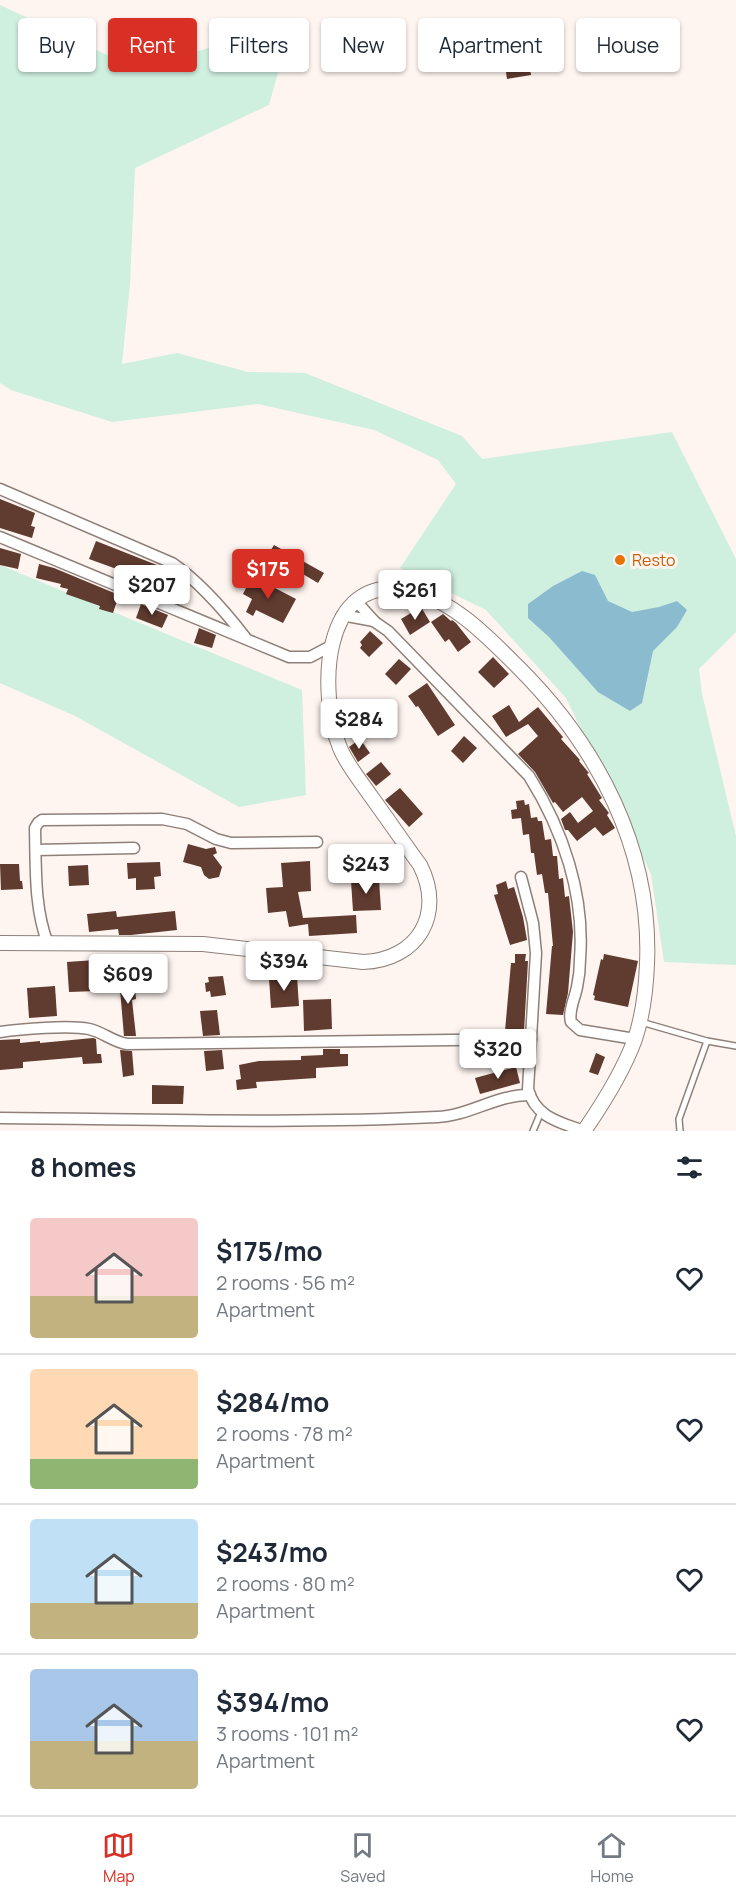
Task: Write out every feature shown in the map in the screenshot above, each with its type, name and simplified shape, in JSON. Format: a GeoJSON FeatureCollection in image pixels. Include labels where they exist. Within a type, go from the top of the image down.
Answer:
{"type":"FeatureCollection","features":[{"type":"Feature","properties":{"kind":"street"},"geometry":{"type":"LineString","coordinates":[[0,489],[172,563],[190,577],[247,639]]}},
{"type":"Feature","properties":{"kind":"street"},"geometry":{"type":"LineString","coordinates":[[0,537],[295,658],[310,657],[331,646]]}},
{"type":"Feature","properties":{"kind":"street"},"geometry":{"type":"LineString","coordinates":[[0,943],[203,944],[363,962],[391,958],[413,942],[422,931],[430,905],[430,891],[426,878],[420,865],[346,760],[340,748],[330,709],[331,646],[342,615],[356,601],[374,592],[398,589],[422,595],[445,606],[482,631],[564,717],[604,781],[620,812],[632,845],[646,914],[648,948],[646,983],[635,1039],[618,1078],[584,1131],[552,1120],[541,1112],[530,1095],[528,1082],[536,953],[533,923],[521,877]]}},
{"type":"Feature","properties":{"kind":"street"},"geometry":{"type":"LineString","coordinates":[[356,601],[529,776],[563,844],[577,902],[581,954],[578,984],[569,1016],[571,1022],[580,1030],[635,1039]]}},
{"type":"Feature","properties":{"kind":"street"},"geometry":{"type":"LineString","coordinates":[[342,615],[375,622]]}},
{"type":"Feature","properties":{"kind":"street"},"geometry":{"type":"LineString","coordinates":[[48,944],[39,909],[36,825],[40,821],[162,819],[188,824],[216,839],[231,843],[317,842]]}},
{"type":"Feature","properties":{"kind":"street"},"geometry":{"type":"LineString","coordinates":[[36,850],[134,848]]}},
{"type":"Feature","properties":{"kind":"street"},"geometry":{"type":"LineString","coordinates":[[0,1032],[79,1027],[94,1030],[117,1042],[127,1044],[531,1039]]}},
{"type":"Feature","properties":{"kind":"street"},"geometry":{"type":"LineString","coordinates":[[0,1118],[303,1121],[440,1117],[464,1113],[514,1096],[530,1095]]}},
{"type":"Feature","properties":{"kind":"lane"},"geometry":{"type":"LineString","coordinates":[[639,1022],[707,1041],[736,1046]]}},
{"type":"Feature","properties":{"kind":"lane"},"geometry":{"type":"LineString","coordinates":[[680,1131],[679,1119],[707,1041]]}},
{"type":"Feature","properties":{"kind":"lane"},"geometry":{"type":"LineString","coordinates":[[533,1131],[541,1112]]}},
{"type":"Feature","properties":{"kind":"green space"},"geometry":{"type":"Polygon","coordinates":[[[0,5],[28,18],[18,18],[18,72],[96,72],[96,50],[108,55],[108,72],[197,72],[197,51],[209,48],[209,72],[278,72],[269,105],[135,168],[130,284],[122,364],[177,353],[248,372],[305,373],[462,436],[482,459],[672,432],[736,559],[736,632],[699,669],[702,694],[736,836],[736,965],[664,962],[651,874],[566,698],[486,610],[400,568],[456,484],[438,460],[374,430],[258,404],[112,422],[11,390],[0,383],[0,5]]]}},
{"type":"Feature","properties":{"kind":"green space"},"geometry":{"type":"Polygon","coordinates":[[[0,565],[302,690],[306,795],[239,807],[75,716],[0,683],[0,565]]]}},
{"type":"Feature","properties":{"kind":"water"},"geometry":{"type":"Polygon","coordinates":[[[582,571],[595,575],[608,601],[632,612],[677,601],[687,610],[677,627],[653,651],[642,703],[630,711],[598,692],[549,637],[528,618],[528,604],[553,586],[582,571]]]}},
{"type":"Feature","properties":{"kind":"building"},"geometry":{"type":"Polygon","coordinates":[[[506,72],[531,72],[531,75],[507,79],[506,72]]]}},
{"type":"Feature","properties":{"kind":"building"},"geometry":{"type":"Polygon","coordinates":[[[0,499],[35,513],[31,526],[35,527],[32,538],[0,528],[0,499]]]}},
{"type":"Feature","properties":{"kind":"building"},"geometry":{"type":"Polygon","coordinates":[[[96,541],[162,567],[155,583],[89,559],[96,541]]]}},
{"type":"Feature","properties":{"kind":"building"},"geometry":{"type":"Polygon","coordinates":[[[274,545],[324,573],[318,583],[291,567],[288,573],[277,567],[281,560],[269,553],[274,545]]]}},
{"type":"Feature","properties":{"kind":"building"},"geometry":{"type":"Polygon","coordinates":[[[0,548],[21,554],[18,569],[0,565],[0,548]]]}},
{"type":"Feature","properties":{"kind":"building"},"geometry":{"type":"Polygon","coordinates":[[[39,564],[119,595],[113,613],[66,594],[68,589],[60,587],[61,584],[36,578],[39,564]]]}},
{"type":"Feature","properties":{"kind":"building"},"geometry":{"type":"Polygon","coordinates":[[[252,576],[296,599],[283,623],[256,610],[253,616],[246,612],[252,599],[243,594],[252,576]]]}},
{"type":"Feature","properties":{"kind":"building"},"geometry":{"type":"Polygon","coordinates":[[[141,604],[168,615],[162,628],[136,618],[141,604]]]}},
{"type":"Feature","properties":{"kind":"building"},"geometry":{"type":"Polygon","coordinates":[[[421,607],[430,622],[410,635],[401,619],[421,607]]]}},
{"type":"Feature","properties":{"kind":"building"},"geometry":{"type":"Polygon","coordinates":[[[443,614],[456,623],[471,642],[458,652],[449,639],[445,642],[431,622],[443,614]]]}},
{"type":"Feature","properties":{"kind":"building"},"geometry":{"type":"Polygon","coordinates":[[[199,628],[216,635],[212,648],[194,643],[199,628]]]}},
{"type":"Feature","properties":{"kind":"building"},"geometry":{"type":"Polygon","coordinates":[[[370,631],[383,643],[369,657],[360,648],[362,645],[360,642],[370,631]]]}},
{"type":"Feature","properties":{"kind":"building"},"geometry":{"type":"Polygon","coordinates":[[[493,657],[509,674],[494,688],[478,672],[493,657]]]}},
{"type":"Feature","properties":{"kind":"building"},"geometry":{"type":"Polygon","coordinates":[[[399,659],[411,669],[396,685],[385,674],[399,659]]]}},
{"type":"Feature","properties":{"kind":"building"},"geometry":{"type":"Polygon","coordinates":[[[427,683],[455,725],[438,736],[418,706],[416,707],[408,696],[427,683]]]}},
{"type":"Feature","properties":{"kind":"building"},"geometry":{"type":"Polygon","coordinates":[[[353,701],[365,713],[345,732],[340,713],[353,701]]]}},
{"type":"Feature","properties":{"kind":"building"},"geometry":{"type":"Polygon","coordinates":[[[509,705],[519,722],[538,707],[589,773],[587,774],[602,798],[599,800],[609,813],[607,815],[615,828],[603,836],[595,827],[577,841],[568,830],[565,830],[561,819],[570,812],[578,823],[593,811],[582,797],[563,812],[555,802],[553,803],[535,772],[518,754],[538,736],[528,724],[506,737],[492,716],[509,705]]]}},
{"type":"Feature","properties":{"kind":"building"},"geometry":{"type":"Polygon","coordinates":[[[464,736],[477,748],[463,763],[451,751],[464,736]]]}},
{"type":"Feature","properties":{"kind":"building"},"geometry":{"type":"Polygon","coordinates":[[[360,739],[370,753],[358,762],[349,747],[360,739]]]}},
{"type":"Feature","properties":{"kind":"building"},"geometry":{"type":"Polygon","coordinates":[[[381,762],[391,774],[376,786],[366,774],[381,762]]]}},
{"type":"Feature","properties":{"kind":"building"},"geometry":{"type":"Polygon","coordinates":[[[400,788],[423,814],[409,827],[385,800],[400,788]]]}},
{"type":"Feature","properties":{"kind":"building"},"geometry":{"type":"Polygon","coordinates":[[[524,800],[525,805],[529,804],[531,818],[537,817],[538,821],[542,821],[545,840],[551,839],[553,856],[557,856],[559,879],[563,878],[565,897],[569,896],[573,932],[568,993],[563,1015],[546,1014],[553,946],[548,893],[545,893],[542,874],[537,875],[529,834],[523,835],[521,818],[512,819],[511,810],[517,809],[516,801],[524,800]]]}},
{"type":"Feature","properties":{"kind":"building"},"geometry":{"type":"Polygon","coordinates":[[[188,844],[206,849],[215,847],[217,853],[213,855],[222,867],[219,877],[209,879],[204,875],[201,867],[183,862],[188,844]]]}},
{"type":"Feature","properties":{"kind":"building"},"geometry":{"type":"Polygon","coordinates":[[[310,861],[311,891],[298,892],[303,918],[356,915],[357,933],[309,936],[308,924],[289,927],[286,911],[268,913],[266,888],[283,887],[281,863],[310,861]]]}},
{"type":"Feature","properties":{"kind":"building"},"geometry":{"type":"Polygon","coordinates":[[[160,862],[161,876],[154,877],[155,889],[136,890],[136,878],[128,879],[127,863],[160,862]]]}},
{"type":"Feature","properties":{"kind":"building"},"geometry":{"type":"Polygon","coordinates":[[[0,864],[19,864],[23,889],[1,890],[0,864]]]}},
{"type":"Feature","properties":{"kind":"building"},"geometry":{"type":"Polygon","coordinates":[[[88,865],[89,885],[69,886],[68,866],[88,865]]]}},
{"type":"Feature","properties":{"kind":"building"},"geometry":{"type":"Polygon","coordinates":[[[379,879],[381,910],[353,911],[351,881],[379,879]]]}},
{"type":"Feature","properties":{"kind":"building"},"geometry":{"type":"Polygon","coordinates":[[[506,881],[508,889],[514,887],[527,940],[510,945],[494,895],[498,894],[496,885],[506,881]]]}},
{"type":"Feature","properties":{"kind":"building"},"geometry":{"type":"Polygon","coordinates":[[[116,911],[117,917],[175,911],[177,930],[131,935],[119,935],[118,929],[89,932],[87,914],[116,911]]]}},
{"type":"Feature","properties":{"kind":"building"},"geometry":{"type":"Polygon","coordinates":[[[515,954],[526,954],[525,961],[528,961],[524,1032],[505,1031],[511,963],[515,963],[515,954]]]}},
{"type":"Feature","properties":{"kind":"building"},"geometry":{"type":"Polygon","coordinates":[[[604,954],[638,961],[628,1007],[594,1000],[593,995],[604,954]]]}},
{"type":"Feature","properties":{"kind":"building"},"geometry":{"type":"Polygon","coordinates":[[[95,960],[97,991],[69,992],[67,962],[95,960]]]}},
{"type":"Feature","properties":{"kind":"building"},"geometry":{"type":"Polygon","coordinates":[[[223,976],[226,995],[211,997],[210,991],[206,992],[205,983],[209,982],[208,977],[223,976]]]}},
{"type":"Feature","properties":{"kind":"building"},"geometry":{"type":"Polygon","coordinates":[[[297,976],[299,1006],[271,1008],[269,978],[297,976]]]}},
{"type":"Feature","properties":{"kind":"building"},"geometry":{"type":"Polygon","coordinates":[[[134,977],[136,999],[132,1000],[136,1036],[124,1036],[119,978],[134,977]]]}},
{"type":"Feature","properties":{"kind":"building"},"geometry":{"type":"Polygon","coordinates":[[[55,986],[57,1016],[29,1018],[27,988],[55,986]]]}},
{"type":"Feature","properties":{"kind":"building"},"geometry":{"type":"Polygon","coordinates":[[[331,999],[332,1029],[304,1031],[303,1000],[331,999]]]}},
{"type":"Feature","properties":{"kind":"building"},"geometry":{"type":"Polygon","coordinates":[[[217,1010],[220,1035],[203,1036],[200,1011],[217,1010]]]}},
{"type":"Feature","properties":{"kind":"building"},"geometry":{"type":"Polygon","coordinates":[[[20,1039],[20,1043],[40,1041],[40,1043],[96,1039],[97,1054],[101,1054],[102,1063],[83,1064],[82,1057],[23,1062],[23,1068],[0,1070],[0,1040],[20,1039]]]}},
{"type":"Feature","properties":{"kind":"building"},"geometry":{"type":"Polygon","coordinates":[[[323,1049],[340,1049],[340,1054],[348,1054],[348,1066],[316,1068],[316,1078],[256,1082],[257,1088],[237,1090],[236,1080],[241,1079],[239,1065],[259,1061],[301,1060],[301,1056],[323,1055],[323,1049]]]}},
{"type":"Feature","properties":{"kind":"building"},"geometry":{"type":"Polygon","coordinates":[[[120,1050],[132,1051],[134,1075],[123,1077],[120,1050]]]}},
{"type":"Feature","properties":{"kind":"building"},"geometry":{"type":"Polygon","coordinates":[[[222,1050],[224,1069],[206,1071],[204,1051],[222,1050]]]}},
{"type":"Feature","properties":{"kind":"building"},"geometry":{"type":"Polygon","coordinates":[[[596,1053],[605,1057],[598,1075],[589,1072],[596,1053]]]}},
{"type":"Feature","properties":{"kind":"building"},"geometry":{"type":"Polygon","coordinates":[[[516,1067],[520,1083],[480,1094],[475,1078],[516,1067]]]}},
{"type":"Feature","properties":{"kind":"building"},"geometry":{"type":"Polygon","coordinates":[[[152,1085],[184,1086],[183,1104],[152,1104],[152,1085]]]}},
{"type":"Feature","properties":{"kind":"place","name":"Resto"},"geometry":{"type":"Point","coordinates":[620,560]}}]}
